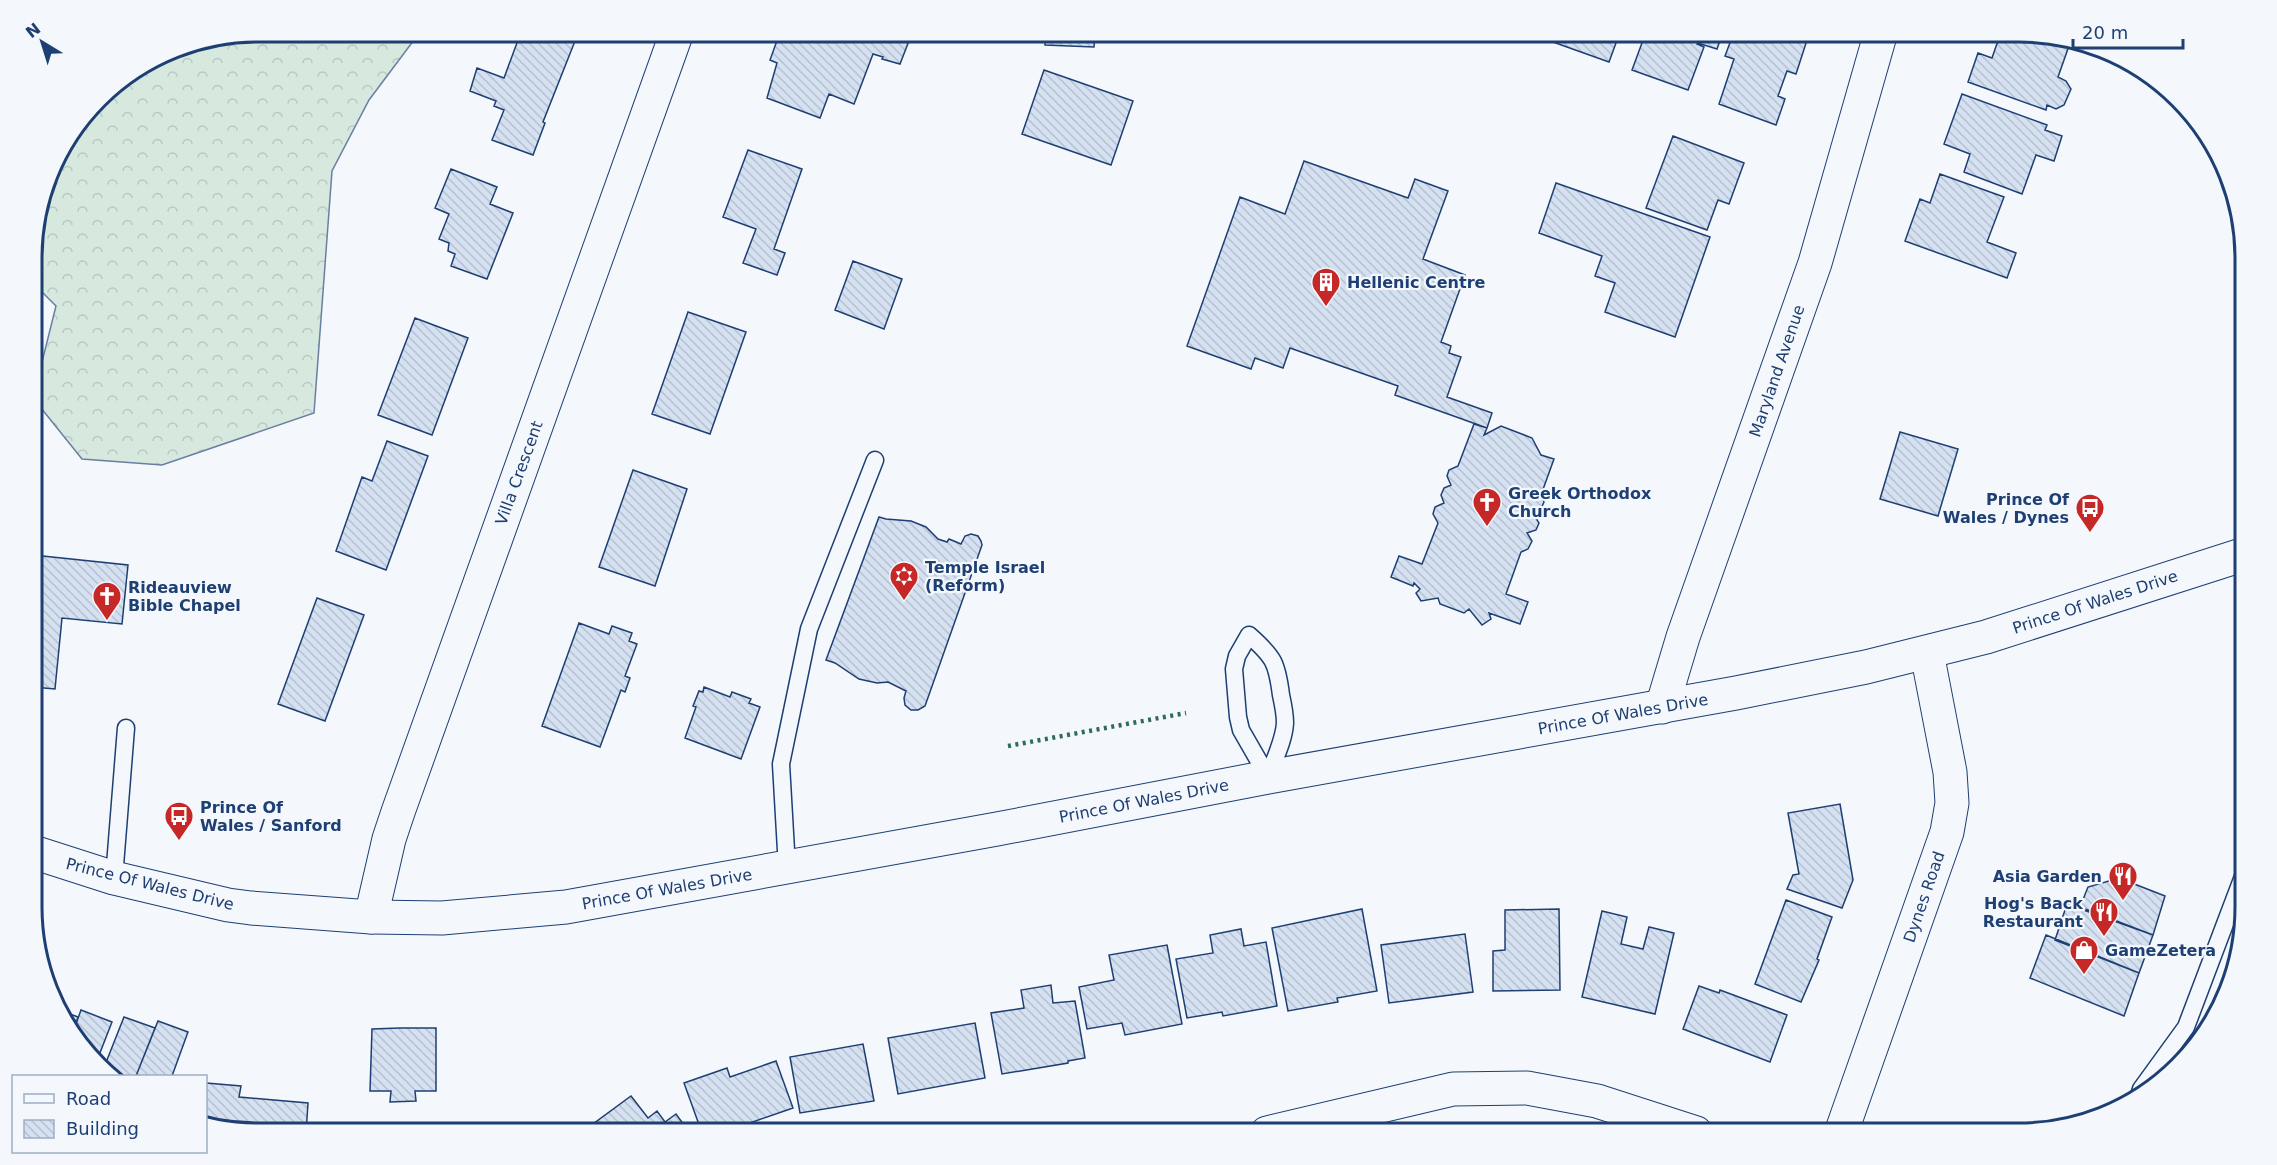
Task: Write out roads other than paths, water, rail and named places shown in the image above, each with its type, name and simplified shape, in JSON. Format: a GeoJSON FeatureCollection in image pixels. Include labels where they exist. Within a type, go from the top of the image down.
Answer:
{"type":"FeatureCollection","features":[{"type":"Feature","properties":{"kind":"street","name":"Villa Crescent"},"geometry":{"type":"LineString","coordinates":[[371,917],[389,839],[398,812],[673,42]]}},
{"type":"Feature","properties":{"kind":"street","name":"Maryland Avenue"},"geometry":{"type":"LineString","coordinates":[[1662,707],[1687,627],[1815,262],[1878,42]]}},
{"type":"Feature","properties":{"kind":"street","name":"Prince Of Wales Drive"},"geometry":{"type":"LineString","coordinates":[[42,855],[114,878],[228,905],[371,917],[442,918],[555,908],[787,868],[1268,777],[1662,707],[1927,653],[2068,612],[2235,557]]}},
{"type":"Feature","properties":{"kind":"street","name":"Dynes Road"},"geometry":{"type":"LineString","coordinates":[[1845,1123],[1947,832],[1952,803],[1950,772],[1927,653]]}},
{"type":"Feature","properties":{"kind":"street"},"geometry":{"type":"LineString","coordinates":[[1309,1123],[1453,1089],[1527,1088],[1597,1101],[1665,1123]]}},
{"type":"Feature","properties":{"kind":"lane"},"geometry":{"type":"LineString","coordinates":[[787,868],[781,764],[809,629],[875,460]]}},
{"type":"Feature","properties":{"kind":"lane"},"geometry":{"type":"LineString","coordinates":[[1249,635],[1263,648],[1277,668],[1284,710],[1285,723],[1268,777],[1241,730],[1238,717],[1234,669],[1237,656],[1249,635]]}},
{"type":"Feature","properties":{"kind":"lane"},"geometry":{"type":"LineString","coordinates":[[114,878],[126,728]]}},
{"type":"Feature","properties":{"kind":"lane"},"geometry":{"type":"LineString","coordinates":[[2148,1080],[2186,1027],[2235,897]]}},
{"type":"Feature","properties":{"kind":"lane"},"geometry":{"type":"LineString","coordinates":[[2168,1052],[2172,1059]]}},
{"type":"Feature","properties":{"kind":"place","name":"Hellenic Centre"},"geometry":{"type":"Point","coordinates":[1326,308]}},
{"type":"Feature","properties":{"kind":"place","name":"Greek Orthodox Church"},"geometry":{"type":"Point","coordinates":[1487,528]}},
{"type":"Feature","properties":{"kind":"place","name":"Prince Of Wales / Dynes"},"geometry":{"type":"Point","coordinates":[2090,534]}},
{"type":"Feature","properties":{"kind":"place","name":"Temple Israel (Reform)"},"geometry":{"type":"Point","coordinates":[904,602]}},
{"type":"Feature","properties":{"kind":"place","name":"Rideauview Bible Chapel"},"geometry":{"type":"Point","coordinates":[107,622]}},
{"type":"Feature","properties":{"kind":"place","name":"Prince Of Wales / Sanford"},"geometry":{"type":"Point","coordinates":[179,842]}},
{"type":"Feature","properties":{"kind":"place","name":"Asia Garden"},"geometry":{"type":"Point","coordinates":[2123,902]}},
{"type":"Feature","properties":{"kind":"place","name":"Hog's Back Restaurant"},"geometry":{"type":"Point","coordinates":[2104,938]}},
{"type":"Feature","properties":{"kind":"place","name":"GameZetera"},"geometry":{"type":"Point","coordinates":[2084,976]}}]}
